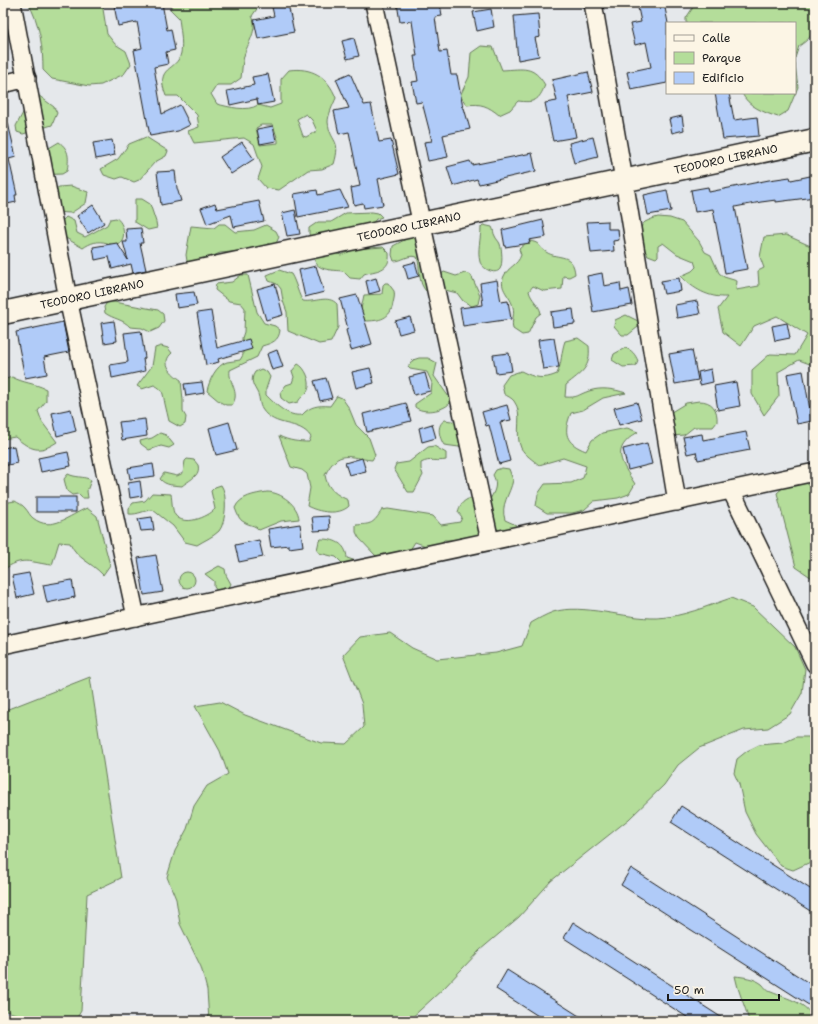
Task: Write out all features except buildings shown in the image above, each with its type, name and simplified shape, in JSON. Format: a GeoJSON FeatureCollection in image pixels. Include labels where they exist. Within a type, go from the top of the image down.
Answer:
{"type":"FeatureCollection","features":[{"type":"Feature","properties":{"kind":"main road","name":"TEODORO LIBRANO"},"geometry":{"type":"LineString","coordinates":[[3,313],[815,140]]}},
{"type":"Feature","properties":{"kind":"street"},"geometry":{"type":"LineString","coordinates":[[12,3],[68,299],[136,617]]}},
{"type":"Feature","properties":{"kind":"street"},"geometry":{"type":"LineString","coordinates":[[374,3],[490,542]]}},
{"type":"Feature","properties":{"kind":"street"},"geometry":{"type":"LineString","coordinates":[[593,3],[677,502]]}},
{"type":"Feature","properties":{"kind":"street"},"geometry":{"type":"LineString","coordinates":[[3,84],[27,78]]}},
{"type":"Feature","properties":{"kind":"street"},"geometry":{"type":"LineString","coordinates":[[3,645],[815,472]]}},
{"type":"Feature","properties":{"kind":"street"},"geometry":{"type":"LineString","coordinates":[[731,490],[815,664]]}},
{"type":"Feature","properties":{"kind":"green space"},"geometry":{"type":"Polygon","coordinates":[[[28,3],[105,3],[103,9],[107,34],[115,44],[126,51],[131,64],[124,74],[101,85],[89,86],[52,79],[43,70],[38,27],[28,3]]]}},
{"type":"Feature","properties":{"kind":"green space"},"geometry":{"type":"Polygon","coordinates":[[[174,3],[261,3],[252,16],[254,26],[252,36],[245,51],[241,78],[231,85],[217,85],[211,94],[217,104],[243,109],[258,105],[270,108],[281,104],[281,79],[289,70],[304,70],[318,75],[333,90],[336,98],[328,119],[329,129],[337,149],[334,164],[322,169],[308,170],[279,190],[266,188],[258,179],[262,167],[254,144],[244,138],[194,143],[188,131],[199,127],[197,115],[178,96],[166,96],[163,86],[164,74],[179,59],[182,49],[179,18],[170,9],[174,3]],[[306,114],[297,119],[303,136],[306,137],[317,131],[312,120],[306,114]],[[261,125],[256,128],[260,145],[278,143],[273,125],[261,125]]]}},
{"type":"Feature","properties":{"kind":"green space"},"geometry":{"type":"Polygon","coordinates":[[[696,3],[815,3],[814,28],[810,37],[799,46],[796,55],[796,22],[686,22],[686,18],[696,3]]]}},
{"type":"Feature","properties":{"kind":"green space"},"geometry":{"type":"Polygon","coordinates":[[[481,46],[493,47],[502,70],[522,69],[532,71],[536,74],[545,85],[538,98],[528,102],[518,101],[510,110],[499,115],[484,106],[476,104],[467,105],[460,96],[469,77],[471,53],[481,46]]]}},
{"type":"Feature","properties":{"kind":"green space"},"geometry":{"type":"Polygon","coordinates":[[[796,72],[798,87],[796,92],[796,72]]]}},
{"type":"Feature","properties":{"kind":"green space"},"geometry":{"type":"Polygon","coordinates":[[[34,92],[54,107],[57,113],[52,125],[23,134],[17,132],[16,126],[34,92]]]}},
{"type":"Feature","properties":{"kind":"green space"},"geometry":{"type":"Polygon","coordinates":[[[742,94],[795,94],[788,111],[778,117],[757,108],[744,98],[742,94]]]}},
{"type":"Feature","properties":{"kind":"green space"},"geometry":{"type":"Polygon","coordinates":[[[146,137],[168,151],[166,156],[155,162],[139,180],[134,182],[122,177],[116,179],[104,175],[101,169],[118,159],[129,144],[146,137]]]}},
{"type":"Feature","properties":{"kind":"green space"},"geometry":{"type":"Polygon","coordinates":[[[37,142],[49,148],[59,142],[63,145],[68,155],[67,171],[62,174],[38,175],[33,167],[33,153],[31,153],[37,142]]]}},
{"type":"Feature","properties":{"kind":"green space"},"geometry":{"type":"Polygon","coordinates":[[[71,186],[88,192],[86,203],[71,213],[51,212],[48,193],[59,187],[71,186]]]}},
{"type":"Feature","properties":{"kind":"green space"},"geometry":{"type":"Polygon","coordinates":[[[135,199],[142,199],[150,204],[157,228],[148,230],[135,222],[135,199]]]}},
{"type":"Feature","properties":{"kind":"green space"},"geometry":{"type":"Polygon","coordinates":[[[346,213],[378,213],[382,217],[376,219],[368,229],[313,239],[309,234],[309,228],[318,222],[331,222],[346,213]]]}},
{"type":"Feature","properties":{"kind":"green space"},"geometry":{"type":"Polygon","coordinates":[[[66,217],[74,221],[77,233],[85,237],[107,225],[110,219],[116,218],[123,227],[124,232],[122,240],[116,244],[94,242],[83,248],[64,237],[62,221],[66,217]]]}},
{"type":"Feature","properties":{"kind":"green space"},"geometry":{"type":"Polygon","coordinates":[[[658,217],[670,218],[682,222],[699,241],[705,252],[711,255],[719,273],[724,277],[737,281],[736,290],[759,286],[758,271],[764,268],[760,257],[764,237],[786,235],[815,248],[815,366],[799,360],[778,372],[779,396],[764,415],[752,394],[752,370],[770,354],[795,355],[807,335],[777,316],[754,326],[741,346],[723,332],[718,309],[727,297],[714,296],[702,292],[696,289],[681,276],[692,271],[696,267],[694,261],[677,254],[663,243],[658,246],[658,256],[656,258],[648,255],[646,252],[640,238],[640,229],[645,222],[658,217]]]}},
{"type":"Feature","properties":{"kind":"green space"},"geometry":{"type":"Polygon","coordinates":[[[219,224],[225,224],[235,232],[254,230],[266,225],[276,231],[279,237],[274,248],[220,253],[191,266],[187,261],[186,255],[191,226],[214,228],[219,224]]]}},
{"type":"Feature","properties":{"kind":"green space"},"geometry":{"type":"Polygon","coordinates":[[[483,225],[492,227],[494,235],[500,244],[502,253],[501,266],[498,271],[495,272],[483,267],[480,262],[479,249],[481,227],[483,225]]]}},
{"type":"Feature","properties":{"kind":"green space"},"geometry":{"type":"Polygon","coordinates":[[[415,237],[418,239],[430,286],[427,292],[420,280],[417,257],[411,256],[394,261],[392,255],[393,246],[408,238],[415,237]]]}},
{"type":"Feature","properties":{"kind":"green space"},"geometry":{"type":"Polygon","coordinates":[[[528,241],[537,243],[546,252],[568,259],[574,267],[575,274],[569,277],[563,276],[562,289],[544,291],[533,286],[529,291],[541,313],[536,317],[528,334],[522,335],[513,329],[513,307],[504,289],[503,281],[508,270],[520,258],[521,255],[519,249],[528,241]]]}},
{"type":"Feature","properties":{"kind":"green space"},"geometry":{"type":"Polygon","coordinates":[[[383,247],[389,253],[389,259],[385,267],[377,271],[364,274],[360,279],[350,278],[343,271],[329,270],[320,267],[317,265],[314,256],[329,251],[341,255],[355,249],[383,247]]]}},
{"type":"Feature","properties":{"kind":"green space"},"geometry":{"type":"Polygon","coordinates":[[[279,270],[291,274],[303,301],[325,299],[333,301],[337,304],[338,327],[331,342],[319,344],[288,331],[287,312],[281,289],[277,284],[269,281],[267,275],[279,270]]]}},
{"type":"Feature","properties":{"kind":"green space"},"geometry":{"type":"Polygon","coordinates":[[[444,272],[456,276],[465,273],[471,275],[480,295],[478,304],[472,306],[463,301],[457,293],[445,290],[440,275],[444,272]]]}},
{"type":"Feature","properties":{"kind":"green space"},"geometry":{"type":"Polygon","coordinates":[[[241,275],[248,275],[257,312],[264,323],[275,326],[280,330],[277,339],[262,346],[257,357],[230,370],[235,396],[232,405],[226,405],[207,391],[211,378],[220,366],[227,362],[240,360],[243,355],[242,338],[244,332],[245,308],[241,303],[229,301],[215,290],[216,284],[232,282],[241,275]]]}},
{"type":"Feature","properties":{"kind":"green space"},"geometry":{"type":"Polygon","coordinates":[[[388,283],[394,291],[394,300],[390,313],[379,320],[365,321],[361,309],[364,295],[382,294],[383,285],[388,283]]]}},
{"type":"Feature","properties":{"kind":"green space"},"geometry":{"type":"Polygon","coordinates":[[[108,301],[158,310],[163,314],[164,321],[159,328],[150,332],[142,328],[130,327],[124,322],[105,313],[104,307],[108,301]]]}},
{"type":"Feature","properties":{"kind":"green space"},"geometry":{"type":"Polygon","coordinates":[[[626,315],[638,321],[638,327],[628,335],[622,335],[614,326],[615,320],[626,315]]]}},
{"type":"Feature","properties":{"kind":"green space"},"geometry":{"type":"Polygon","coordinates":[[[578,338],[589,346],[587,365],[581,373],[566,385],[565,397],[575,397],[598,389],[626,393],[603,398],[583,410],[571,413],[567,426],[568,436],[570,441],[586,451],[592,440],[602,433],[627,428],[638,432],[629,438],[621,450],[622,462],[635,484],[629,494],[618,498],[594,501],[584,510],[572,513],[547,513],[536,506],[538,494],[545,484],[571,483],[583,478],[586,466],[563,458],[539,465],[527,455],[521,448],[519,442],[519,418],[517,406],[511,398],[504,394],[502,385],[509,375],[521,371],[543,378],[557,374],[565,341],[578,338]]]}},
{"type":"Feature","properties":{"kind":"green space"},"geometry":{"type":"Polygon","coordinates":[[[161,346],[168,348],[172,353],[167,361],[167,364],[174,375],[181,380],[183,412],[186,417],[185,424],[180,427],[169,421],[160,388],[154,385],[142,389],[137,386],[152,366],[155,348],[161,346]]]}},
{"type":"Feature","properties":{"kind":"green space"},"geometry":{"type":"Polygon","coordinates":[[[625,348],[636,356],[638,361],[636,366],[623,367],[612,360],[614,354],[625,348]]]}},
{"type":"Feature","properties":{"kind":"green space"},"geometry":{"type":"Polygon","coordinates":[[[428,358],[437,363],[434,376],[451,400],[447,406],[433,411],[415,407],[415,404],[431,393],[432,383],[427,372],[410,369],[408,367],[413,360],[428,358]]]}},
{"type":"Feature","properties":{"kind":"green space"},"geometry":{"type":"Polygon","coordinates":[[[298,364],[303,368],[307,375],[309,387],[307,392],[298,402],[289,404],[281,398],[280,393],[286,385],[292,383],[294,377],[292,371],[298,364]]]}},
{"type":"Feature","properties":{"kind":"green space"},"geometry":{"type":"Polygon","coordinates":[[[261,369],[267,372],[270,377],[266,389],[266,395],[282,410],[292,414],[302,415],[314,407],[330,406],[337,396],[342,398],[349,408],[356,425],[369,438],[375,455],[372,460],[350,457],[340,458],[335,461],[325,475],[330,488],[348,500],[349,506],[345,509],[328,512],[307,506],[310,488],[307,474],[302,470],[291,467],[279,436],[290,440],[305,442],[309,442],[311,437],[306,431],[300,428],[273,419],[262,409],[258,394],[252,381],[255,372],[261,369]]]}},
{"type":"Feature","properties":{"kind":"green space"},"geometry":{"type":"Polygon","coordinates":[[[12,377],[46,389],[46,401],[38,411],[42,422],[57,442],[51,446],[35,449],[26,445],[15,437],[3,439],[3,403],[7,402],[3,398],[3,380],[12,377]]]}},
{"type":"Feature","properties":{"kind":"green space"},"geometry":{"type":"Polygon","coordinates":[[[704,401],[711,404],[716,413],[717,422],[713,427],[694,427],[684,435],[672,436],[668,414],[686,403],[704,401]]]}},
{"type":"Feature","properties":{"kind":"green space"},"geometry":{"type":"Polygon","coordinates":[[[445,420],[458,422],[461,445],[459,447],[444,445],[442,442],[439,428],[445,420]]]}},
{"type":"Feature","properties":{"kind":"green space"},"geometry":{"type":"Polygon","coordinates":[[[160,433],[166,435],[174,445],[169,448],[161,446],[149,450],[141,444],[140,441],[152,438],[160,433]]]}},
{"type":"Feature","properties":{"kind":"green space"},"geometry":{"type":"Polygon","coordinates":[[[434,446],[446,453],[446,460],[427,461],[421,463],[423,475],[414,492],[408,492],[394,469],[396,464],[409,462],[428,447],[434,446]]]}},
{"type":"Feature","properties":{"kind":"green space"},"geometry":{"type":"Polygon","coordinates":[[[187,459],[194,460],[198,465],[198,472],[191,480],[182,486],[167,484],[160,479],[164,473],[177,476],[183,473],[185,461],[187,459]]]}},
{"type":"Feature","properties":{"kind":"green space"},"geometry":{"type":"Polygon","coordinates":[[[502,468],[509,469],[513,480],[505,504],[504,514],[505,520],[516,525],[515,531],[503,532],[491,526],[485,508],[492,496],[496,484],[493,475],[496,470],[502,468]]]}},
{"type":"Feature","properties":{"kind":"green space"},"geometry":{"type":"Polygon","coordinates":[[[68,474],[91,480],[87,491],[88,498],[82,498],[78,494],[72,495],[67,491],[64,479],[68,474]]]}},
{"type":"Feature","properties":{"kind":"green space"},"geometry":{"type":"Polygon","coordinates":[[[797,475],[812,488],[815,487],[815,580],[796,567],[777,493],[797,475]]]}},
{"type":"Feature","properties":{"kind":"green space"},"geometry":{"type":"Polygon","coordinates":[[[221,485],[225,495],[225,515],[221,527],[214,535],[197,545],[185,542],[173,526],[153,510],[129,514],[129,508],[133,503],[145,501],[152,493],[171,494],[175,515],[179,519],[196,520],[202,518],[215,509],[211,491],[215,487],[221,485]]]}},
{"type":"Feature","properties":{"kind":"green space"},"geometry":{"type":"Polygon","coordinates":[[[267,492],[278,494],[288,500],[296,509],[299,519],[281,521],[259,530],[242,521],[235,508],[237,504],[248,496],[267,492]]]}},
{"type":"Feature","properties":{"kind":"green space"},"geometry":{"type":"Polygon","coordinates":[[[468,499],[475,499],[480,540],[444,540],[434,549],[415,542],[408,553],[376,556],[359,538],[356,532],[356,525],[374,521],[382,510],[388,509],[433,516],[441,525],[460,522],[462,517],[458,512],[460,506],[468,499]]]}},
{"type":"Feature","properties":{"kind":"green space"},"geometry":{"type":"Polygon","coordinates":[[[15,501],[22,505],[33,518],[47,524],[60,521],[87,508],[97,516],[110,565],[103,575],[81,557],[73,549],[70,543],[59,542],[52,565],[23,561],[12,564],[6,568],[3,598],[3,503],[15,501]]]}},
{"type":"Feature","properties":{"kind":"green space"},"geometry":{"type":"Polygon","coordinates":[[[321,539],[335,541],[342,545],[347,558],[356,561],[344,565],[336,557],[319,553],[317,550],[321,539]]]}},
{"type":"Feature","properties":{"kind":"green space"},"geometry":{"type":"Polygon","coordinates":[[[219,566],[225,569],[226,575],[231,584],[226,592],[218,592],[214,587],[214,581],[205,574],[219,566]]]}},
{"type":"Feature","properties":{"kind":"green space"},"geometry":{"type":"Polygon","coordinates":[[[187,572],[193,574],[195,580],[193,586],[187,588],[181,586],[179,580],[181,574],[187,572]]]}},
{"type":"Feature","properties":{"kind":"green space"},"geometry":{"type":"Polygon","coordinates":[[[731,598],[753,607],[795,647],[805,669],[802,693],[790,714],[768,728],[744,730],[699,748],[678,765],[664,785],[629,819],[551,881],[519,917],[480,950],[444,988],[408,1021],[209,1021],[207,990],[201,967],[180,924],[176,899],[167,877],[175,851],[187,829],[194,806],[207,786],[228,774],[220,751],[195,706],[220,702],[245,715],[321,743],[346,744],[364,727],[362,704],[343,655],[360,637],[390,633],[412,648],[437,659],[496,653],[522,646],[531,623],[553,612],[577,609],[645,618],[657,618],[676,616],[731,598]]]}},
{"type":"Feature","properties":{"kind":"green space"},"geometry":{"type":"Polygon","coordinates":[[[90,677],[121,878],[87,894],[81,1011],[75,1021],[38,1021],[3,1010],[3,711],[90,677]]]}},
{"type":"Feature","properties":{"kind":"green space"},"geometry":{"type":"Polygon","coordinates":[[[796,737],[808,737],[815,740],[815,860],[793,870],[781,866],[756,834],[745,812],[739,784],[734,773],[737,759],[747,751],[759,745],[783,743],[796,737]]]}},
{"type":"Feature","properties":{"kind":"green space"},"geometry":{"type":"Polygon","coordinates":[[[735,976],[756,980],[767,990],[802,1005],[812,1015],[815,1021],[749,1021],[735,976]]]}}]}
